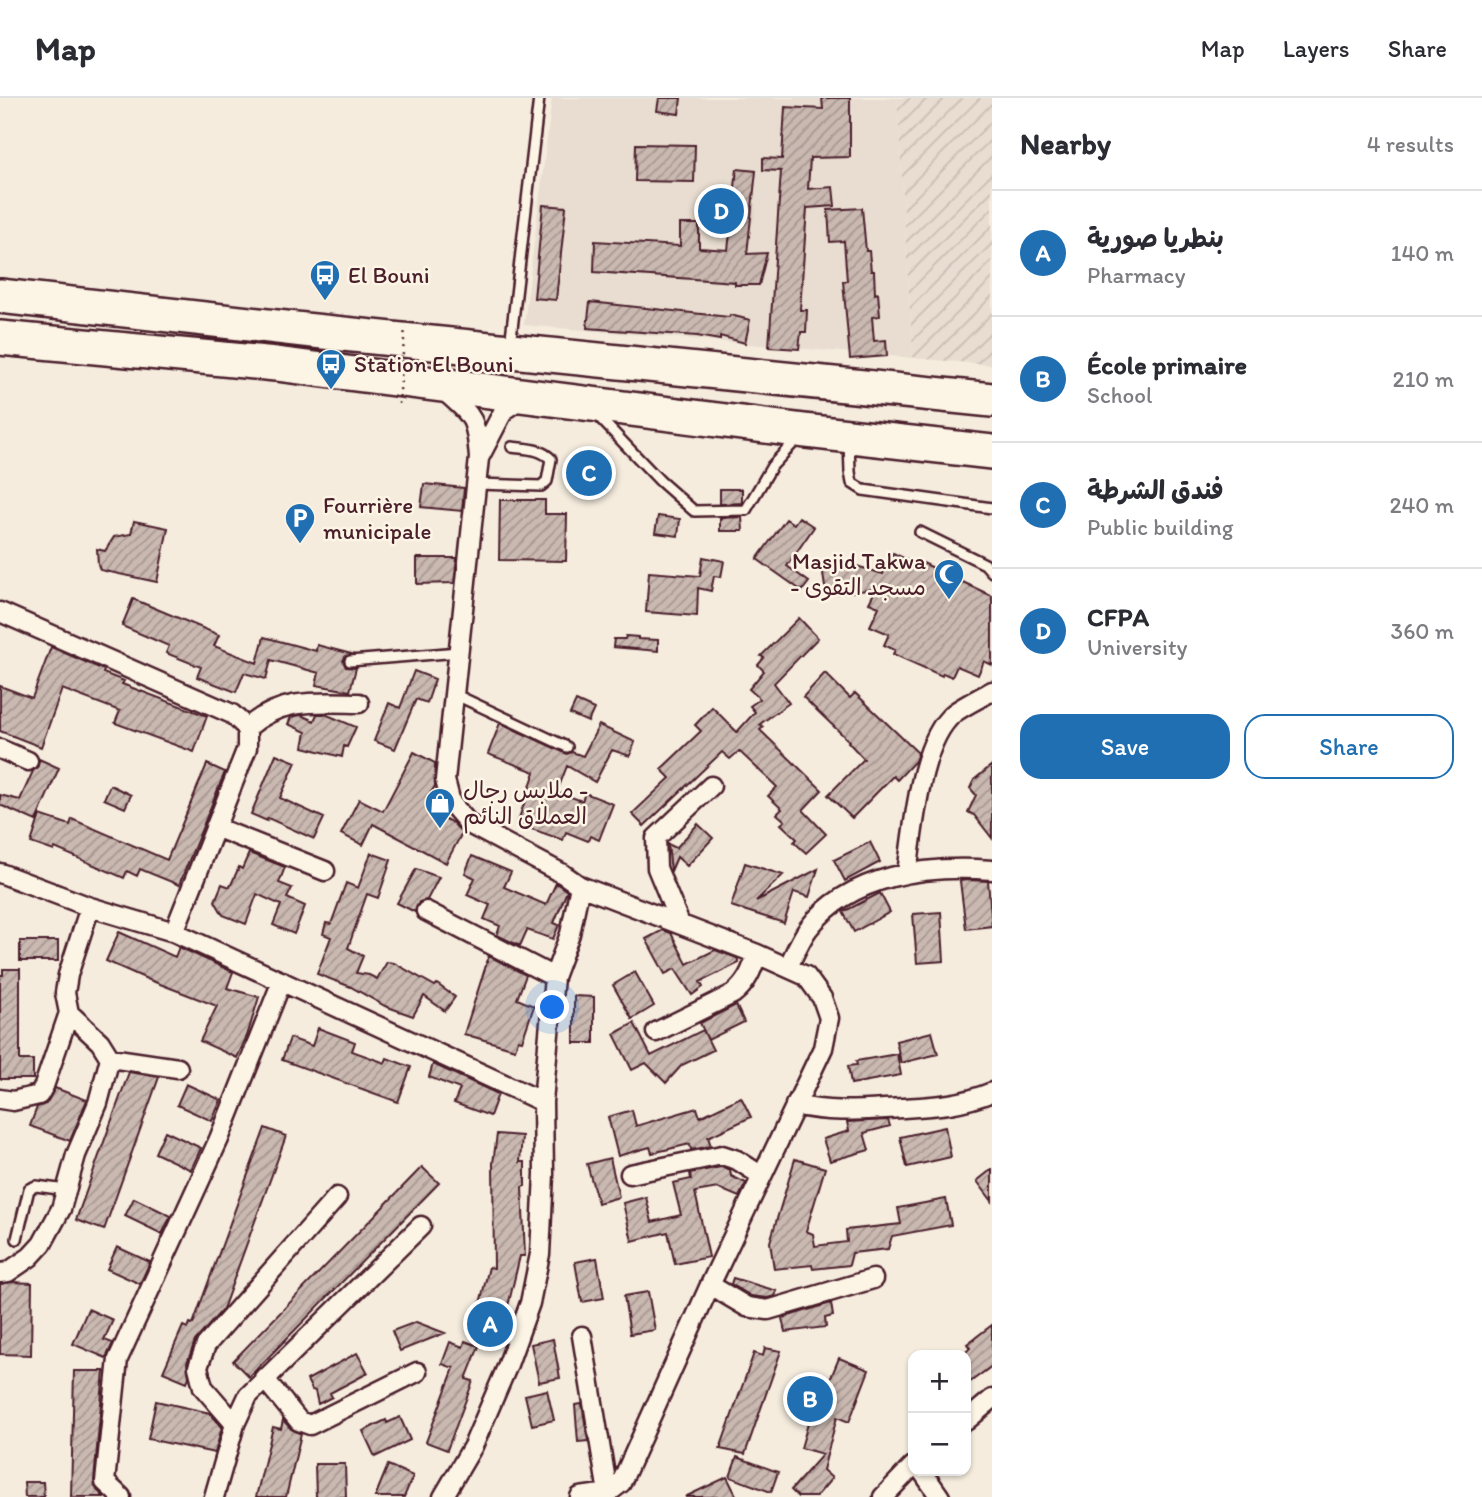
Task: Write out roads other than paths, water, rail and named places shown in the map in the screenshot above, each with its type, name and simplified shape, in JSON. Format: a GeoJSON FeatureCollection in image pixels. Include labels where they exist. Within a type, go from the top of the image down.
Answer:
{"type":"FeatureCollection","features":[{"type":"Feature","properties":{"kind":"highway"},"geometry":{"type":"LineString","coordinates":[[0,296],[992,400]]}},
{"type":"Feature","properties":{"kind":"highway"},"geometry":{"type":"LineString","coordinates":[[0,338],[276,364],[992,452]]}},
{"type":"Feature","properties":{"kind":"street"},"geometry":{"type":"LineString","coordinates":[[437,384],[470,414],[477,429],[479,458],[445,780],[452,803],[469,824],[580,886],[757,954],[806,976],[822,998],[829,1018],[823,1048],[710,1285],[621,1483],[608,1493],[580,1497]]}},
{"type":"Feature","properties":{"kind":"street"},"geometry":{"type":"LineString","coordinates":[[479,458],[504,410],[525,396]]}},
{"type":"Feature","properties":{"kind":"street"},"geometry":{"type":"LineString","coordinates":[[0,612],[232,714],[247,728],[247,748],[174,932]]}},
{"type":"Feature","properties":{"kind":"street"},"geometry":{"type":"LineString","coordinates":[[907,873],[925,766],[934,739],[953,714],[992,691]]}},
{"type":"Feature","properties":{"kind":"street"},"geometry":{"type":"LineString","coordinates":[[247,728],[261,715],[279,707],[314,702],[359,703]]}},
{"type":"Feature","properties":{"kind":"street"},"geometry":{"type":"LineString","coordinates":[[0,749],[28,761]]}},
{"type":"Feature","properties":{"kind":"street"},"geometry":{"type":"LineString","coordinates":[[680,924],[657,868],[656,838],[711,786]]}},
{"type":"Feature","properties":{"kind":"street"},"geometry":{"type":"LineString","coordinates":[[215,827],[326,871]]}},
{"type":"Feature","properties":{"kind":"street"},"geometry":{"type":"LineString","coordinates":[[788,967],[807,930],[833,903],[874,882],[907,873],[966,868],[992,870]]}},
{"type":"Feature","properties":{"kind":"street"},"geometry":{"type":"LineString","coordinates":[[0,873],[90,908],[174,932],[543,1102]]}},
{"type":"Feature","properties":{"kind":"street"},"geometry":{"type":"LineString","coordinates":[[443,1497],[473,1446],[507,1367],[530,1303],[540,1254],[544,1174],[543,1102],[554,977],[570,934],[580,886]]}},
{"type":"Feature","properties":{"kind":"street"},"geometry":{"type":"LineString","coordinates":[[0,1100],[13,1101],[39,1095],[69,1013],[65,993],[68,975],[90,908]]}},
{"type":"Feature","properties":{"kind":"street"},"geometry":{"type":"LineString","coordinates":[[426,911],[554,977]]}},
{"type":"Feature","properties":{"kind":"street"},"geometry":{"type":"LineString","coordinates":[[656,1032],[733,994],[750,975],[757,954]]}},
{"type":"Feature","properties":{"kind":"street"},"geometry":{"type":"LineString","coordinates":[[121,1497],[105,1490],[118,1359],[219,1139],[282,981]]}},
{"type":"Feature","properties":{"kind":"street"},"geometry":{"type":"LineString","coordinates":[[0,1273],[8,1272],[30,1257],[42,1244],[61,1209],[76,1154],[98,1103],[110,1058],[100,1042],[69,1013]]}},
{"type":"Feature","properties":{"kind":"street"},"geometry":{"type":"LineString","coordinates":[[110,1058],[178,1068]]}},
{"type":"Feature","properties":{"kind":"street"},"geometry":{"type":"LineString","coordinates":[[795,1105],[820,1111],[851,1112],[962,1103],[992,1092]]}},
{"type":"Feature","properties":{"kind":"street"},"geometry":{"type":"LineString","coordinates":[[630,1174],[722,1155],[737,1160],[762,1176]]}},
{"type":"Feature","properties":{"kind":"street"},"geometry":{"type":"LineString","coordinates":[[235,1424],[203,1387],[198,1367],[206,1345],[337,1197]]}},
{"type":"Feature","properties":{"kind":"street"},"geometry":{"type":"LineString","coordinates":[[214,1497],[235,1424],[248,1395],[421,1226]]}},
{"type":"Feature","properties":{"kind":"street"},"geometry":{"type":"LineString","coordinates":[[710,1285],[747,1307],[768,1311],[873,1279]]}},
{"type":"Feature","properties":{"kind":"street"},"geometry":{"type":"LineString","coordinates":[[582,1336],[608,1493]]}},
{"type":"Feature","properties":{"kind":"street"},"geometry":{"type":"LineString","coordinates":[[264,1378],[299,1421],[310,1425],[417,1372]]}},
{"type":"Feature","properties":{"kind":"street"},"geometry":{"type":"LineString","coordinates":[[971,1418],[992,1399]]}},
{"type":"Feature","properties":{"kind":"street"},"geometry":{"type":"LineString","coordinates":[[883,1497],[908,1471]]}},
{"type":"Feature","properties":{"kind":"street"},"geometry":{"type":"LineString","coordinates":[[925,1476],[940,1497]]}},
{"type":"Feature","properties":{"kind":"lane"},"geometry":{"type":"LineString","coordinates":[[510,351],[539,98]]}},
{"type":"Feature","properties":{"kind":"lane"},"geometry":{"type":"LineString","coordinates":[[586,404],[660,481],[694,511],[746,510],[772,466],[804,431]]}},
{"type":"Feature","properties":{"kind":"lane"},"geometry":{"type":"LineString","coordinates":[[849,436],[852,483],[863,490],[992,508]]}},
{"type":"Feature","properties":{"kind":"lane"},"geometry":{"type":"LineString","coordinates":[[476,484],[541,486],[547,481],[551,459],[546,454],[512,447]]}},
{"type":"Feature","properties":{"kind":"lane"},"geometry":{"type":"LineString","coordinates":[[920,532],[985,564],[992,572]]}},
{"type":"Feature","properties":{"kind":"lane"},"geometry":{"type":"LineString","coordinates":[[350,661],[459,652]]}},
{"type":"Feature","properties":{"kind":"lane"},"geometry":{"type":"LineString","coordinates":[[454,694],[567,747]]}},
{"type":"Feature","properties":{"kind":"lane"},"geometry":{"type":"LineString","coordinates":[[17,1239],[29,1189],[36,1186],[67,1190]]}},
{"type":"Feature","properties":{"kind":"place","name":"CFPA"},"geometry":{"type":"Point","coordinates":[721,211]}},
{"type":"Feature","properties":{"kind":"place","name":"El Bouni"},"geometry":{"type":"Point","coordinates":[325,302]}},
{"type":"Feature","properties":{"kind":"place","name":"Station El Bouni"},"geometry":{"type":"Point","coordinates":[331,391]}},
{"type":"Feature","properties":{"kind":"place","name":"فندق الشرطة"},"geometry":{"type":"Point","coordinates":[589,473]}},
{"type":"Feature","properties":{"kind":"place","name":"Fourrière municipale"},"geometry":{"type":"Point","coordinates":[300,545]}},
{"type":"Feature","properties":{"kind":"place","name":"Masjid Takwa - مسجد التقوى"},"geometry":{"type":"Point","coordinates":[949,601]}},
{"type":"Feature","properties":{"kind":"place","name":"ملابس رجال - العملاق النائم"},"geometry":{"type":"Point","coordinates":[440,830]}},
{"type":"Feature","properties":{"kind":"place","name":"بنطريا صورية"},"geometry":{"type":"Point","coordinates":[490,1324]}},
{"type":"Feature","properties":{"kind":"place","name":"École primaire"},"geometry":{"type":"Point","coordinates":[810,1399]}}]}
